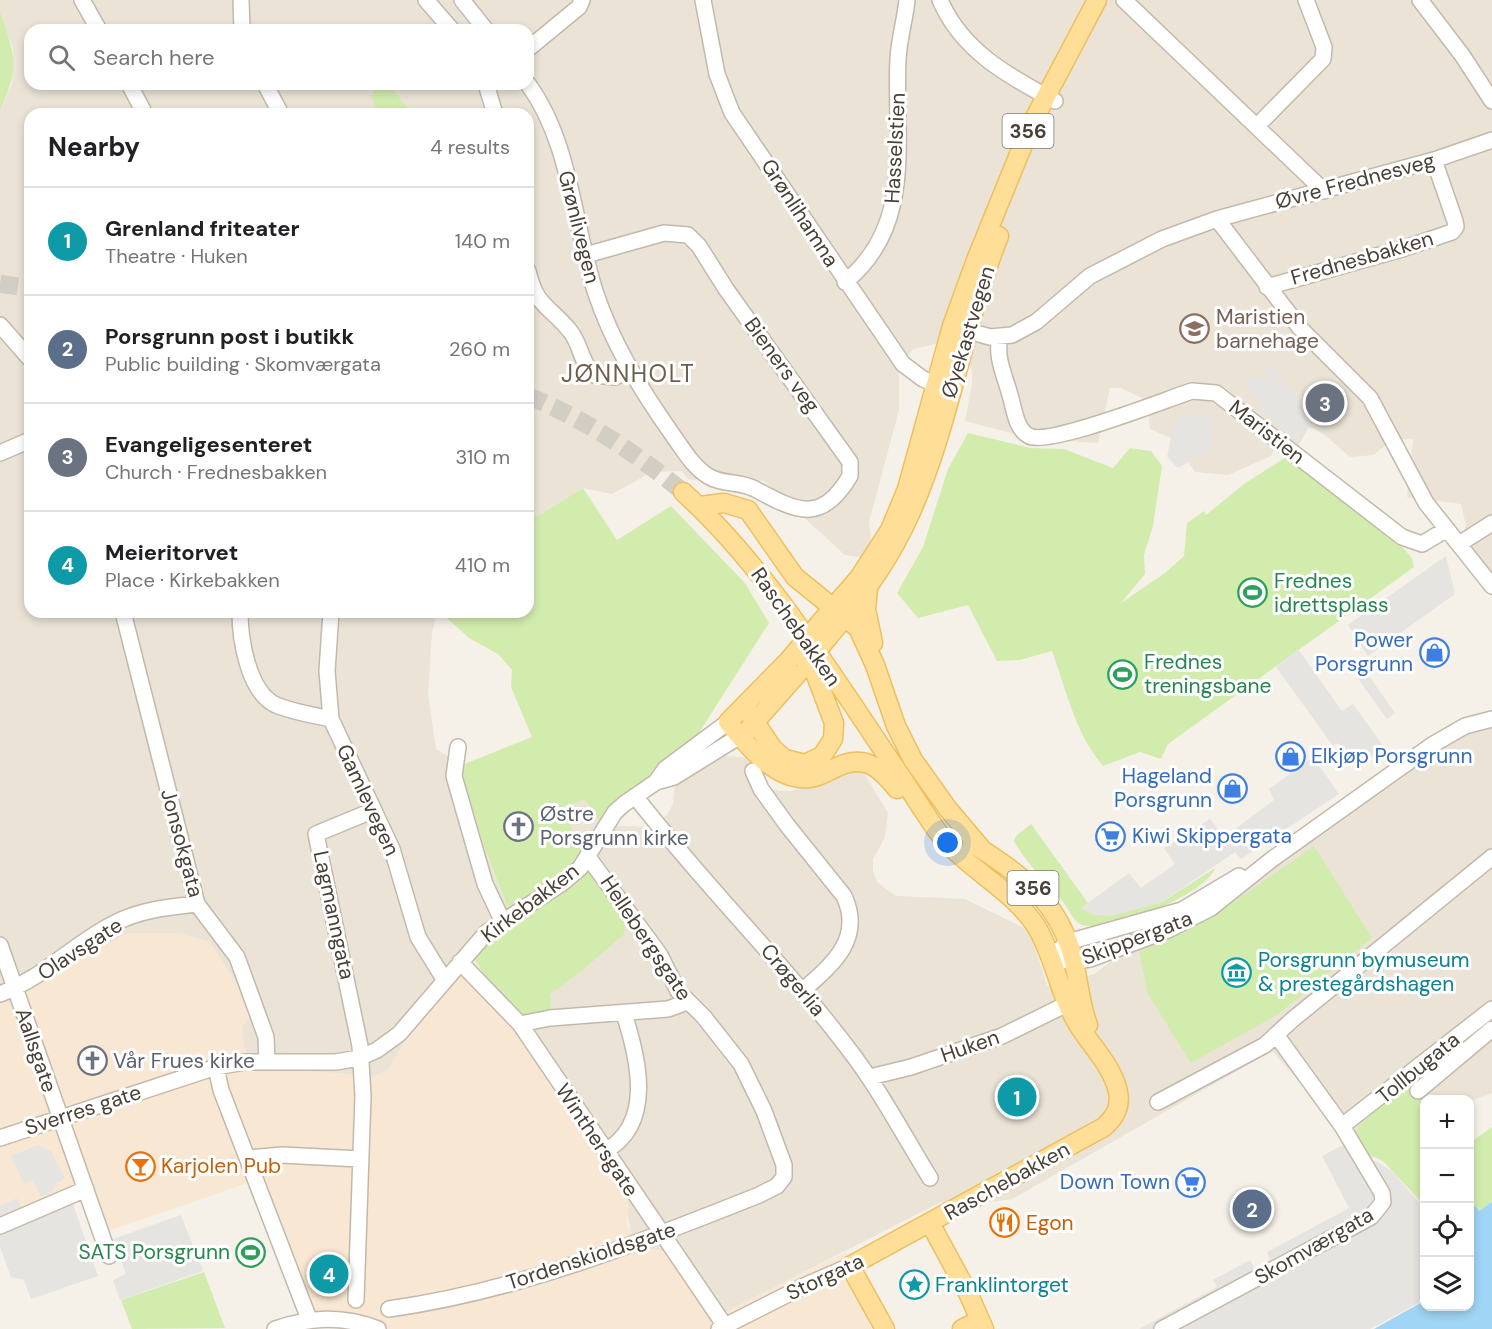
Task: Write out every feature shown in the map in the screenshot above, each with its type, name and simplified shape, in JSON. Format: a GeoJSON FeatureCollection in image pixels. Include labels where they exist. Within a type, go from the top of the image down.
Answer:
{"type":"FeatureCollection","features":[{"type":"Feature","properties":{"kind":"main road","name":"Øyekastvegen"},"geometry":{"type":"LineString","coordinates":[[839,613],[890,530],[943,387],[960,329],[992,252],[1050,98],[1071,65],[1078,40],[1097,0]]}},
{"type":"Feature","properties":{"kind":"main road","name":"Øyekastvegen"},"geometry":{"type":"LineString","coordinates":[[839,613],[868,589],[910,513],[924,480],[943,387]]}},
{"type":"Feature","properties":{"kind":"main road","name":"Raschebakken"},"geometry":{"type":"LineString","coordinates":[[683,492],[700,506],[753,565],[898,771],[939,834],[1026,913],[1040,934],[1066,1004],[1098,1052],[1118,1089],[1118,1107],[1111,1121],[1089,1136],[930,1223],[982,1324]]}},
{"type":"Feature","properties":{"kind":"main road","name":"356"},"geometry":{"type":"LineString","coordinates":[[700,506],[724,503],[748,510],[795,577],[862,634],[889,709],[913,760],[948,809],[981,848]]}},
{"type":"Feature","properties":{"kind":"main road","name":"356"},"geometry":{"type":"LineString","coordinates":[[868,589],[866,609],[875,665]]}},
{"type":"Feature","properties":{"kind":"main road","name":"356"},"geometry":{"type":"LineString","coordinates":[[734,729],[756,723],[795,678],[825,630],[839,613]]}},
{"type":"Feature","properties":{"kind":"main road","name":"356"},"geometry":{"type":"LineString","coordinates":[[734,729],[745,707],[789,660],[825,630]]}},
{"type":"Feature","properties":{"kind":"main road","name":"356"},"geometry":{"type":"LineString","coordinates":[[745,707],[773,749],[791,762],[805,764],[817,760],[831,745],[835,731],[830,708],[815,677],[801,633]]}},
{"type":"Feature","properties":{"kind":"main road","name":"356"},"geometry":{"type":"LineString","coordinates":[[734,729],[773,767],[791,776],[810,778],[851,761],[874,765],[939,834]]}},
{"type":"Feature","properties":{"kind":"main road","name":"Raschebakken"},"geometry":{"type":"LineString","coordinates":[[898,771],[946,822],[1019,875],[1039,894],[1057,917],[1068,942],[1083,1012],[1098,1052]]}},
{"type":"Feature","properties":{"kind":"main road","name":"Storgata"},"geometry":{"type":"LineString","coordinates":[[850,1266],[930,1223]]}},
{"type":"Feature","properties":{"kind":"main road"},"geometry":{"type":"LineString","coordinates":[[850,1266],[885,1329]]}},
{"type":"Feature","properties":{"kind":"main road"},"geometry":{"type":"LineString","coordinates":[[962,1329],[982,1324]]}},
{"type":"Feature","properties":{"kind":"street"},"geometry":{"type":"LineString","coordinates":[[82,0],[96,24]]}},
{"type":"Feature","properties":{"kind":"street"},"geometry":{"type":"LineString","coordinates":[[241,0],[242,24]]}},
{"type":"Feature","properties":{"kind":"street"},"geometry":{"type":"LineString","coordinates":[[426,0],[447,24]]}},
{"type":"Feature","properties":{"kind":"street"},"geometry":{"type":"LineString","coordinates":[[462,0],[481,24]]}},
{"type":"Feature","properties":{"kind":"street"},"geometry":{"type":"LineString","coordinates":[[534,44],[579,7],[582,0]]}},
{"type":"Feature","properties":{"kind":"street","name":"Grønlihamna"},"geometry":{"type":"LineString","coordinates":[[703,0],[717,74],[732,113],[772,168],[845,282],[903,364],[943,387]]}},
{"type":"Feature","properties":{"kind":"street","name":"Hasselstien"},"geometry":{"type":"LineString","coordinates":[[845,282],[864,265],[876,248],[885,233],[893,207],[897,169],[898,61],[901,27],[907,0]]}},
{"type":"Feature","properties":{"kind":"street"},"geometry":{"type":"LineString","coordinates":[[940,0],[955,27],[975,51],[1011,78],[1050,98]]}},
{"type":"Feature","properties":{"kind":"street"},"geometry":{"type":"LineString","coordinates":[[1124,0],[1258,125],[1324,191]]}},
{"type":"Feature","properties":{"kind":"street"},"geometry":{"type":"LineString","coordinates":[[1258,125],[1323,59],[1324,47],[1306,0]]}},
{"type":"Feature","properties":{"kind":"street"},"geometry":{"type":"LineString","coordinates":[[1420,0],[1462,55],[1492,101]]}},
{"type":"Feature","properties":{"kind":"street"},"geometry":{"type":"LineString","coordinates":[[132,90],[142,108]]}},
{"type":"Feature","properties":{"kind":"street"},"geometry":{"type":"LineString","coordinates":[[268,90],[278,108]]}},
{"type":"Feature","properties":{"kind":"street"},"geometry":{"type":"LineString","coordinates":[[488,90],[493,108]]}},
{"type":"Feature","properties":{"kind":"street","name":"Grønlivegen"},"geometry":{"type":"LineString","coordinates":[[532,90],[545,111],[557,142],[599,300],[631,370],[652,405],[699,470],[710,477],[737,482]]}},
{"type":"Feature","properties":{"kind":"street","name":"Øvre Frednesveg"},"geometry":{"type":"LineString","coordinates":[[1217,219],[1434,160],[1492,140]]}},
{"type":"Feature","properties":{"kind":"street","name":"Frednesbakken"},"geometry":{"type":"LineString","coordinates":[[1267,287],[1405,248],[1452,232],[1456,228],[1455,221],[1434,160]]}},
{"type":"Feature","properties":{"kind":"street"},"geometry":{"type":"LineString","coordinates":[[960,329],[1000,337],[1027,328],[1078,284],[1115,262],[1162,239],[1217,219]]}},
{"type":"Feature","properties":{"kind":"street","name":"Frednesbakken"},"geometry":{"type":"LineString","coordinates":[[1217,219],[1306,335],[1370,398],[1426,503],[1492,586]]}},
{"type":"Feature","properties":{"kind":"street","name":"Bieners veg"},"geometry":{"type":"LineString","coordinates":[[586,255],[664,232],[678,232],[688,236],[699,246],[726,289],[835,438],[851,467],[846,482],[830,501],[807,510],[782,505],[753,488],[737,482]]}},
{"type":"Feature","properties":{"kind":"street"},"geometry":{"type":"LineString","coordinates":[[534,287],[539,301],[570,331],[582,360],[594,375],[615,377],[631,370]]}},
{"type":"Feature","properties":{"kind":"street"},"geometry":{"type":"LineString","coordinates":[[0,325],[24,352]]}},
{"type":"Feature","properties":{"kind":"street","name":"Maristien"},"geometry":{"type":"LineString","coordinates":[[1000,337],[997,353],[1021,429],[1029,436],[1039,439],[1066,434],[1192,391],[1209,391],[1216,393],[1261,426],[1401,537],[1422,544],[1447,529]]}},
{"type":"Feature","properties":{"kind":"street"},"geometry":{"type":"LineString","coordinates":[[0,453],[24,443]]}},
{"type":"Feature","properties":{"kind":"street"},"geometry":{"type":"LineString","coordinates":[[1459,544],[1492,523]]}},
{"type":"Feature","properties":{"kind":"street","name":"Jonsokgata"},"geometry":{"type":"LineString","coordinates":[[125,618],[197,904],[237,957],[266,1036],[267,1062]]}},
{"type":"Feature","properties":{"kind":"street"},"geometry":{"type":"LineString","coordinates":[[240,618],[240,633],[245,656],[258,686],[268,700],[283,707],[331,719]]}},
{"type":"Feature","properties":{"kind":"street","name":"Gamlevegen"},"geometry":{"type":"LineString","coordinates":[[331,618],[327,671],[331,719],[402,876],[418,937],[444,979]]}},
{"type":"Feature","properties":{"kind":"street","name":"Skippergata"},"geometry":{"type":"LineString","coordinates":[[1050,958],[1068,942],[1182,910],[1271,860],[1432,745],[1465,726],[1492,719]]}},
{"type":"Feature","properties":{"kind":"street","name":"Kirkebakken"},"geometry":{"type":"LineString","coordinates":[[376,1050],[399,1034],[444,979],[502,921],[572,877],[588,857],[615,812],[656,782],[664,769],[734,729]]}},
{"type":"Feature","properties":{"kind":"street"},"geometry":{"type":"LineString","coordinates":[[458,747],[454,776],[484,884],[502,921]]}},
{"type":"Feature","properties":{"kind":"street"},"geometry":{"type":"LineString","coordinates":[[753,771],[770,801],[844,896],[849,907],[849,938],[841,954],[802,991]]}},
{"type":"Feature","properties":{"kind":"street","name":"Crøgerlia"},"geometry":{"type":"LineString","coordinates":[[635,796],[802,991],[870,1077],[930,1178]]}},
{"type":"Feature","properties":{"kind":"street","name":"Lagmanngata"},"geometry":{"type":"LineString","coordinates":[[359,1058],[360,1046],[316,834],[374,810]]}},
{"type":"Feature","properties":{"kind":"street"},"geometry":{"type":"LineString","coordinates":[[1158,1102],[1265,1045],[1292,1020],[1492,856]]}},
{"type":"Feature","properties":{"kind":"street","name":"Hellebergsgate"},"geometry":{"type":"LineString","coordinates":[[588,857],[660,955],[669,977],[687,1002],[726,1042],[741,1064],[778,1148],[784,1165],[784,1177]]}},
{"type":"Feature","properties":{"kind":"street","name":"Skippergata"},"geometry":{"type":"LineString","coordinates":[[1050,958],[1074,962],[1149,937],[1196,917],[1247,882],[1271,860]]}},
{"type":"Feature","properties":{"kind":"street","name":"Olavsgate"},"geometry":{"type":"LineString","coordinates":[[0,994],[35,979],[111,924],[161,908],[197,904]]}},
{"type":"Feature","properties":{"kind":"street","name":"Aallsgate"},"geometry":{"type":"LineString","coordinates":[[0,945],[109,1256]]}},
{"type":"Feature","properties":{"kind":"street","name":"Winthersgate"},"geometry":{"type":"LineString","coordinates":[[460,962],[520,1024],[605,1151],[664,1233],[722,1327]]}},
{"type":"Feature","properties":{"kind":"street"},"geometry":{"type":"LineString","coordinates":[[520,1024],[550,1018],[668,1009],[687,1002]]}},
{"type":"Feature","properties":{"kind":"street","name":"Huken"},"geometry":{"type":"LineString","coordinates":[[870,1077],[911,1067],[1002,1036],[1066,1004]]}},
{"type":"Feature","properties":{"kind":"street","name":"Tollbugata"},"geometry":{"type":"LineString","coordinates":[[1342,1126],[1492,1009]]}},
{"type":"Feature","properties":{"kind":"street"},"geometry":{"type":"LineString","coordinates":[[605,1151],[625,1134],[639,1096],[639,1080],[624,1014]]}},
{"type":"Feature","properties":{"kind":"street"},"geometry":{"type":"LineString","coordinates":[[1418,1091],[1492,1029]]}},
{"type":"Feature","properties":{"kind":"street","name":"Skomværgata"},"geometry":{"type":"LineString","coordinates":[[1162,1329],[1376,1214],[1383,1203],[1382,1193],[1342,1126],[1277,1036]]}},
{"type":"Feature","properties":{"kind":"street","name":"Sverres gate"},"geometry":{"type":"LineString","coordinates":[[0,1137],[216,1067],[267,1062],[324,1063],[359,1058],[376,1050]]}},
{"type":"Feature","properties":{"kind":"street"},"geometry":{"type":"LineString","coordinates":[[356,1300],[363,1089],[359,1058]]}},
{"type":"Feature","properties":{"kind":"street"},"geometry":{"type":"LineString","coordinates":[[216,1067],[221,1090],[309,1319]]}},
{"type":"Feature","properties":{"kind":"street"},"geometry":{"type":"LineString","coordinates":[[249,1158],[282,1155],[360,1159]]}},
{"type":"Feature","properties":{"kind":"street","name":"Tordenskioldsgate"},"geometry":{"type":"LineString","coordinates":[[389,1309],[431,1303],[523,1281],[664,1233],[759,1195],[777,1186],[784,1177]]}},
{"type":"Feature","properties":{"kind":"street"},"geometry":{"type":"LineString","coordinates":[[0,1226],[86,1190]]}},
{"type":"Feature","properties":{"kind":"street","name":"Storgata"},"geometry":{"type":"LineString","coordinates":[[722,1327],[850,1266]]}},
{"type":"Feature","properties":{"kind":"street"},"geometry":{"type":"LineString","coordinates":[[274,1329],[309,1319],[346,1320],[378,1329]]}},
{"type":"Feature","properties":{"kind":"shaded area"},"geometry":{"type":"Polygon","coordinates":[[[0,0],[1492,0],[1492,590],[1463,536],[1466,525],[1461,504],[1407,497],[1413,439],[1391,440],[1374,455],[1350,457],[1326,436],[1313,428],[1302,427],[1291,429],[1281,436],[1271,456],[1228,475],[1195,472],[1171,438],[1150,429],[1148,408],[1142,398],[1121,388],[1110,388],[1098,443],[1034,439],[965,421],[972,385],[972,371],[968,360],[950,347],[935,344],[913,349],[899,367],[899,410],[869,522],[873,559],[845,555],[764,481],[703,481],[688,479],[682,471],[652,472],[612,494],[583,488],[536,517],[534,514],[534,108],[24,108],[24,618],[436,618],[432,632],[428,695],[436,749],[462,765],[485,849],[511,917],[403,1044],[388,1070],[367,1079],[347,1074],[270,1068],[250,1058],[244,1048],[242,1026],[255,1011],[52,972],[0,1003],[0,110],[12,84],[13,48],[0,11],[0,0]]]}},
{"type":"Feature","properties":{"kind":"shaded area"},"geometry":{"type":"Polygon","coordinates":[[[1267,368],[1275,368],[1313,419],[1298,447],[1273,421],[1245,384],[1249,378],[1268,381],[1267,368]]]}},
{"type":"Feature","properties":{"kind":"shaded area"},"geometry":{"type":"Polygon","coordinates":[[[1201,414],[1214,419],[1210,433],[1214,447],[1178,468],[1167,457],[1172,432],[1180,416],[1201,414]]]}},
{"type":"Feature","properties":{"kind":"shaded area"},"geometry":{"type":"Polygon","coordinates":[[[1446,556],[1455,594],[1368,656],[1348,625],[1446,556]]]}},
{"type":"Feature","properties":{"kind":"shaded area"},"geometry":{"type":"Polygon","coordinates":[[[1298,649],[1342,711],[1353,704],[1384,747],[1363,762],[1354,750],[1347,755],[1338,743],[1333,746],[1276,667],[1298,649]]]}},
{"type":"Feature","properties":{"kind":"shaded area"},"geometry":{"type":"Polygon","coordinates":[[[1365,670],[1395,713],[1387,719],[1356,676],[1365,670]]]}},
{"type":"Feature","properties":{"kind":"shaded area"},"geometry":{"type":"Polygon","coordinates":[[[1492,719],[1492,1093],[1474,1100],[1474,1095],[1430,1095],[1423,1091],[1370,1161],[1272,1051],[1012,1199],[939,1203],[718,1316],[669,1252],[650,1249],[632,1235],[627,1213],[512,1019],[583,970],[586,862],[563,807],[585,800],[591,811],[609,825],[648,827],[667,815],[673,804],[676,776],[717,755],[749,758],[753,771],[768,788],[779,791],[791,791],[847,770],[863,772],[888,813],[885,837],[873,859],[873,872],[878,883],[896,896],[965,899],[1030,931],[1047,986],[1095,974],[1171,913],[1229,881],[1340,803],[1492,719]]]}},
{"type":"Feature","properties":{"kind":"shaded area"},"geometry":{"type":"Polygon","coordinates":[[[1313,757],[1339,794],[1241,859],[1235,852],[1162,902],[1110,916],[1094,915],[1081,908],[1129,873],[1141,888],[1175,864],[1164,848],[1210,819],[1224,837],[1274,800],[1269,789],[1313,757]]]}},
{"type":"Feature","properties":{"kind":"shaded area"},"geometry":{"type":"Polygon","coordinates":[[[128,933],[180,933],[210,942],[255,1011],[242,1027],[244,1048],[250,1058],[270,1068],[347,1074],[367,1079],[388,1070],[403,1045],[474,958],[525,1040],[629,1194],[627,1225],[640,1244],[650,1249],[669,1252],[718,1315],[846,1252],[849,1269],[871,1329],[374,1329],[309,1320],[257,1180],[108,1231],[89,1194],[0,1228],[0,1003],[52,972],[128,933]]]}},
{"type":"Feature","properties":{"kind":"shaded area"},"geometry":{"type":"Polygon","coordinates":[[[1359,1142],[1368,1157],[1392,1171],[1420,1203],[1420,1302],[1370,1329],[1139,1329],[1217,1287],[1213,1280],[1250,1260],[1255,1269],[1270,1260],[1267,1252],[1349,1208],[1322,1156],[1341,1146],[1359,1142]]]}},
{"type":"Feature","properties":{"kind":"shaded area"},"geometry":{"type":"Polygon","coordinates":[[[38,1145],[51,1151],[65,1178],[57,1183],[50,1194],[41,1197],[33,1180],[24,1184],[11,1156],[38,1145]]]}},
{"type":"Feature","properties":{"kind":"shaded area"},"geometry":{"type":"Polygon","coordinates":[[[17,1198],[22,1208],[0,1218],[0,1206],[17,1198]]]}},
{"type":"Feature","properties":{"kind":"shaded area"},"geometry":{"type":"Polygon","coordinates":[[[73,1204],[98,1276],[31,1299],[24,1280],[11,1277],[0,1247],[0,1229],[73,1204]]]}},
{"type":"Feature","properties":{"kind":"shaded area"},"geometry":{"type":"Polygon","coordinates":[[[181,1215],[203,1271],[120,1300],[113,1280],[126,1274],[113,1239],[181,1215]]]}},
{"type":"Feature","properties":{"kind":"green space"},"geometry":{"type":"Polygon","coordinates":[[[0,11],[12,50],[13,72],[0,110],[0,11]]]}},
{"type":"Feature","properties":{"kind":"green space"},"geometry":{"type":"Polygon","coordinates":[[[374,90],[391,90],[395,92],[407,108],[376,108],[371,97],[374,90]]]}},
{"type":"Feature","properties":{"kind":"green space"},"geometry":{"type":"Polygon","coordinates":[[[968,433],[1031,448],[1064,449],[1113,468],[1130,448],[1151,451],[1162,466],[1153,526],[1144,555],[1145,574],[1121,603],[1165,573],[1184,556],[1187,523],[1204,511],[1206,515],[1244,484],[1286,457],[1402,547],[1412,558],[1414,567],[1168,744],[1161,759],[1140,752],[1103,766],[1085,740],[1067,697],[1052,651],[1020,660],[997,661],[968,605],[918,618],[897,593],[923,547],[948,469],[968,433]]]}},
{"type":"Feature","properties":{"kind":"green space"},"geometry":{"type":"Polygon","coordinates":[[[583,488],[617,540],[671,506],[745,583],[769,623],[681,761],[599,821],[585,800],[563,807],[586,862],[625,915],[624,934],[583,970],[550,994],[552,1012],[512,1019],[474,958],[511,916],[485,849],[461,770],[462,765],[532,737],[511,687],[512,670],[498,654],[469,638],[447,618],[534,618],[534,514],[536,517],[583,488]]]}},
{"type":"Feature","properties":{"kind":"green space"},"geometry":{"type":"Polygon","coordinates":[[[1031,824],[1088,903],[1081,908],[1121,913],[1162,902],[1215,868],[1208,878],[1194,890],[1153,911],[1109,924],[1092,926],[1080,924],[1025,858],[1014,841],[1016,836],[1031,824]]]}},
{"type":"Feature","properties":{"kind":"green space","name":"Porsgrunn bymuseum & prestegårdshagen"},"geometry":{"type":"Polygon","coordinates":[[[1314,846],[1372,938],[1277,1015],[1191,1063],[1148,994],[1139,950],[1221,911],[1314,846]]]}},
{"type":"Feature","properties":{"kind":"green space"},"geometry":{"type":"Polygon","coordinates":[[[1409,1083],[1423,1095],[1420,1095],[1420,1201],[1383,1161],[1369,1155],[1356,1133],[1359,1125],[1409,1083]]]}},
{"type":"Feature","properties":{"kind":"green space"},"geometry":{"type":"Polygon","coordinates":[[[1492,1127],[1492,1202],[1474,1214],[1474,1149],[1474,1140],[1492,1127]]]}},
{"type":"Feature","properties":{"kind":"green space"},"geometry":{"type":"Polygon","coordinates":[[[204,1272],[225,1328],[132,1329],[121,1300],[204,1272]]]}},
{"type":"Feature","properties":{"kind":"water"},"geometry":{"type":"Polygon","coordinates":[[[1492,1202],[1492,1329],[1374,1329],[1420,1303],[1420,1311],[1474,1311],[1474,1205],[1479,1211],[1492,1202]]]}},
{"type":"Feature","properties":{"kind":"tunnel"},"geometry":{"type":"LineString","coordinates":[[0,284],[24,287]]}},
{"type":"Feature","properties":{"kind":"tunnel"},"geometry":{"type":"LineString","coordinates":[[534,399],[590,426],[647,464],[683,492]]}},
{"type":"Feature","properties":{"kind":"place","name":"Maristien barnehage"},"geometry":{"type":"Point","coordinates":[1195,329]}},
{"type":"Feature","properties":{"kind":"place","name":"Evangeligesenteret"},"geometry":{"type":"Point","coordinates":[1325,403]}},
{"type":"Feature","properties":{"kind":"place","name":"Frednes idrettsplass"},"geometry":{"type":"Point","coordinates":[1253,593]}},
{"type":"Feature","properties":{"kind":"place","name":"Power Porsgrunn"},"geometry":{"type":"Point","coordinates":[1434,652]}},
{"type":"Feature","properties":{"kind":"place","name":"Frednes treningsbane"},"geometry":{"type":"Point","coordinates":[1123,674]}},
{"type":"Feature","properties":{"kind":"place","name":"Elkjøp Porsgrunn"},"geometry":{"type":"Point","coordinates":[1290,756]}},
{"type":"Feature","properties":{"kind":"place","name":"Hageland Porsgrunn"},"geometry":{"type":"Point","coordinates":[1233,788]}},
{"type":"Feature","properties":{"kind":"place","name":"Østre Porsgrunn kirke"},"geometry":{"type":"Point","coordinates":[519,826]}},
{"type":"Feature","properties":{"kind":"place","name":"Kiwi Skippergata"},"geometry":{"type":"Point","coordinates":[1111,836]}},
{"type":"Feature","properties":{"kind":"place","name":"Porsgrunn bymuseum & prestegårdshagen"},"geometry":{"type":"Point","coordinates":[1237,972]}},
{"type":"Feature","properties":{"kind":"place","name":"Vår Frues kirke"},"geometry":{"type":"Point","coordinates":[92,1061]}},
{"type":"Feature","properties":{"kind":"place","name":"Grenland friteater"},"geometry":{"type":"Point","coordinates":[1017,1097]}},
{"type":"Feature","properties":{"kind":"place","name":"Karjolen Pub"},"geometry":{"type":"Point","coordinates":[140,1166]}},
{"type":"Feature","properties":{"kind":"place","name":"Down Town"},"geometry":{"type":"Point","coordinates":[1191,1182]}},
{"type":"Feature","properties":{"kind":"place","name":"Porsgrunn post i butikk"},"geometry":{"type":"Point","coordinates":[1252,1209]}},
{"type":"Feature","properties":{"kind":"place","name":"Egon"},"geometry":{"type":"Point","coordinates":[1005,1223]}},
{"type":"Feature","properties":{"kind":"place","name":"SATS Porsgrunn"},"geometry":{"type":"Point","coordinates":[251,1252]}},
{"type":"Feature","properties":{"kind":"place","name":"Meieritorvet"},"geometry":{"type":"Point","coordinates":[329,1274]}},
{"type":"Feature","properties":{"kind":"place","name":"Franklintorget"},"geometry":{"type":"Point","coordinates":[914,1285]}},
{"type":"Feature","properties":{"kind":"district","name":"JØNNHOLT"},"geometry":{"type":"Point","coordinates":[628,374]}}]}
